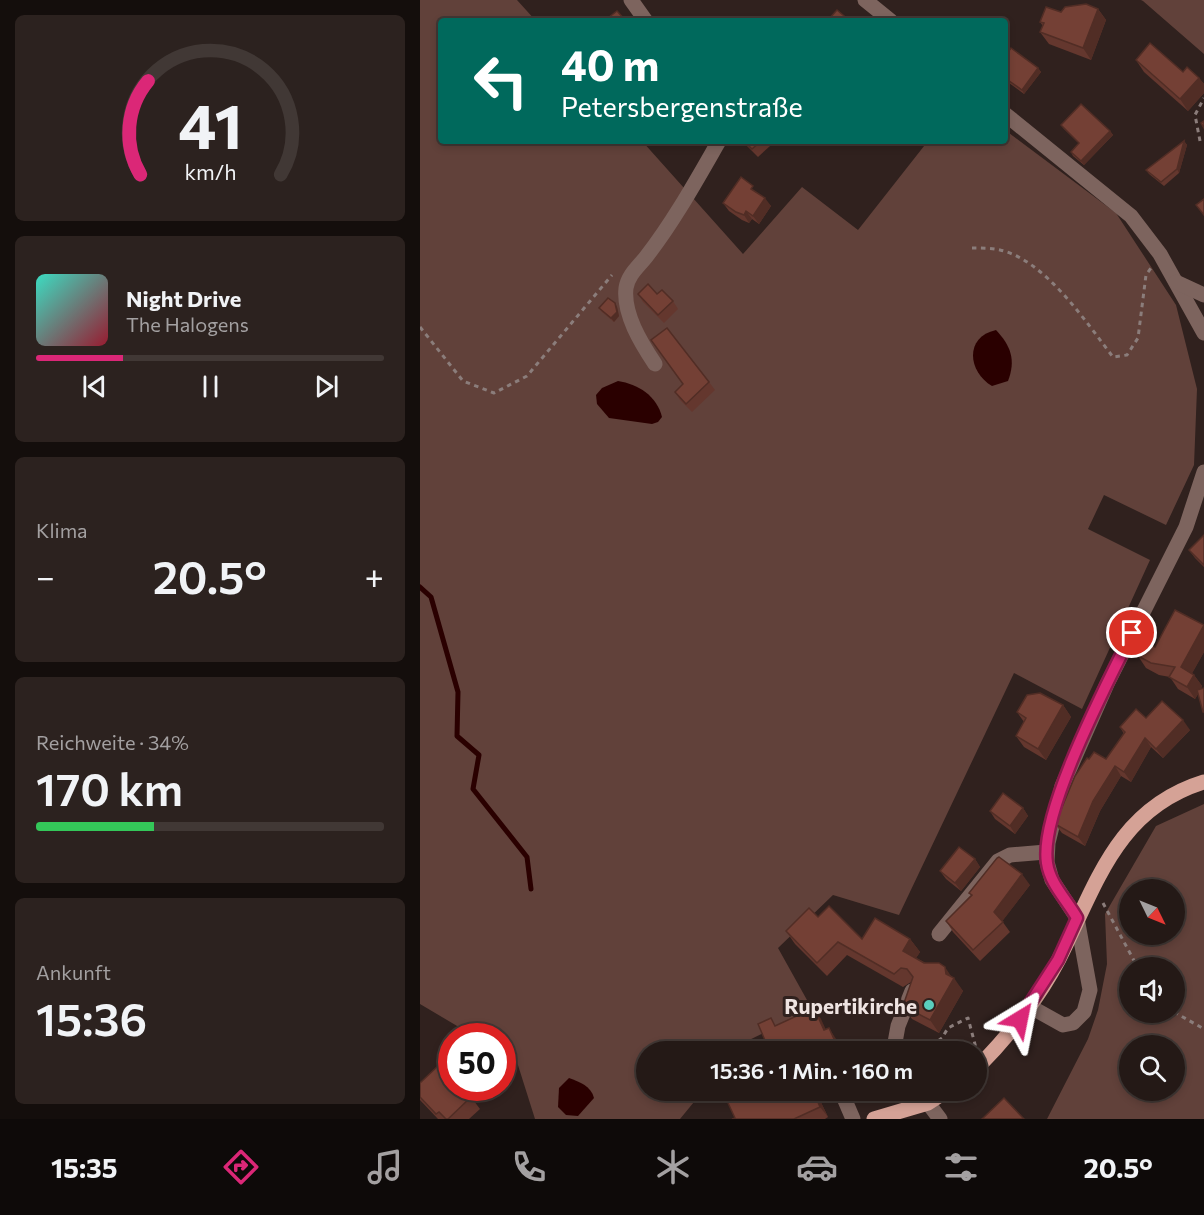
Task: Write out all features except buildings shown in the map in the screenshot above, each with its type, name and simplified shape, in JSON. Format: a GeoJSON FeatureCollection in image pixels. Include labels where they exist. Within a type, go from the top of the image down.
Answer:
{"type":"FeatureCollection","features":[{"type":"Feature","properties":{"kind":"main road"},"geometry":{"type":"LineString","coordinates":[[987,1056],[1029,1006],[1058,960],[1108,858],[1133,823],[1163,800],[1204,782]]}},
{"type":"Feature","properties":{"kind":"main road"},"geometry":{"type":"LineString","coordinates":[[874,1119],[931,1101]]}},
{"type":"Feature","properties":{"kind":"street"},"geometry":{"type":"LineString","coordinates":[[631,0],[644,18]]}},
{"type":"Feature","properties":{"kind":"street"},"geometry":{"type":"LineString","coordinates":[[865,0],[887,18]]}},
{"type":"Feature","properties":{"kind":"street"},"geometry":{"type":"LineString","coordinates":[[1008,116],[1131,216],[1160,254],[1204,333]]}},
{"type":"Feature","properties":{"kind":"street"},"geometry":{"type":"LineString","coordinates":[[655,364],[643,345],[628,306],[622,274],[662,236],[717,144]]}},
{"type":"Feature","properties":{"kind":"street"},"geometry":{"type":"LineString","coordinates":[[1176,282],[1204,295]]}},
{"type":"Feature","properties":{"kind":"street"},"geometry":{"type":"LineString","coordinates":[[1029,1006],[1058,1024],[1068,1024],[1084,1012],[1090,990],[1077,918],[1052,880],[1046,852],[1062,786],[1107,684],[1186,526],[1204,472]]}},
{"type":"Feature","properties":{"kind":"street"},"geometry":{"type":"LineString","coordinates":[[939,934],[998,861],[1010,855],[1046,852]]}},
{"type":"Feature","properties":{"kind":"street"},"geometry":{"type":"LineString","coordinates":[[895,1041],[898,1026],[912,991]]}},
{"type":"Feature","properties":{"kind":"street"},"geometry":{"type":"LineString","coordinates":[[845,1101],[853,1119]]}},
{"type":"Feature","properties":{"kind":"street"},"geometry":{"type":"LineString","coordinates":[[928,1103],[940,1119]]}},
{"type":"Feature","properties":{"kind":"path"},"geometry":{"type":"LineString","coordinates":[[1200,141],[1195,115],[1204,98]]}},
{"type":"Feature","properties":{"kind":"path"},"geometry":{"type":"LineString","coordinates":[[972,248],[1001,250],[1034,266],[1074,307],[1113,357],[1127,355],[1138,338],[1146,275],[1160,254]]}},
{"type":"Feature","properties":{"kind":"path"},"geometry":{"type":"LineString","coordinates":[[420,327],[464,381],[494,393],[527,376],[622,274]]}},
{"type":"Feature","properties":{"kind":"path"},"geometry":{"type":"LineString","coordinates":[[1093,886],[1132,957]]}},
{"type":"Feature","properties":{"kind":"path"},"geometry":{"type":"LineString","coordinates":[[938,1041],[948,1028],[969,1018],[974,1041]]}},
{"type":"Feature","properties":{"kind":"path"},"geometry":{"type":"LineString","coordinates":[[1185,1018],[1204,1029]]}},
{"type":"Feature","properties":{"kind":"shaded area"},"geometry":{"type":"Polygon","coordinates":[[[420,0],[517,0],[533,18],[438,18],[438,144],[645,144],[743,254],[802,187],[858,230],[926,144],[1008,144],[1008,132],[1116,213],[1176,305],[1197,389],[1194,465],[1166,525],[1104,495],[1088,529],[1150,560],[1082,709],[1014,673],[899,915],[833,895],[778,948],[812,1009],[747,1041],[636,1041],[636,1101],[695,1101],[680,1119],[535,1119],[516,1061],[516,1023],[452,1023],[420,1004],[420,0]]]}},
{"type":"Feature","properties":{"kind":"shaded area"},"geometry":{"type":"Polygon","coordinates":[[[1141,0],[1204,0],[1204,54],[1143,1],[1141,0]]]}},
{"type":"Feature","properties":{"kind":"shaded area"},"geometry":{"type":"Polygon","coordinates":[[[996,330],[1011,354],[1012,366],[1008,381],[992,386],[978,372],[973,355],[978,340],[996,330]]]}},
{"type":"Feature","properties":{"kind":"shaded area"},"geometry":{"type":"Polygon","coordinates":[[[618,381],[633,385],[651,397],[662,417],[658,422],[652,424],[609,418],[597,404],[596,395],[602,388],[618,381]]]}},
{"type":"Feature","properties":{"kind":"shaded area"},"geometry":{"type":"Polygon","coordinates":[[[1204,804],[1204,1119],[1047,1119],[1088,1039],[1098,1010],[1107,964],[1105,914],[1119,890],[1119,945],[1185,945],[1185,879],[1125,879],[1156,826],[1204,804]]]}},
{"type":"Feature","properties":{"kind":"shaded area"},"geometry":{"type":"Polygon","coordinates":[[[569,1078],[588,1087],[594,1098],[578,1116],[566,1115],[558,1107],[559,1088],[569,1078]]]}},
{"type":"Feature","properties":{"kind":"waterway"},"geometry":{"type":"LineString","coordinates":[[420,587],[431,597],[458,692],[457,736],[479,755],[473,789],[527,857],[531,889]]}},
{"type":"Feature","properties":{"kind":"place","name":"Rupertikirche"},"geometry":{"type":"Point","coordinates":[929,1005]}},
{"type":"Feature","properties":{"kind":"route"},"geometry":{"type":"LineString","coordinates":[[1020,1019],[1058,960],[1077,918],[1052,880],[1046,852],[1062,786],[1132,633]]}}]}
